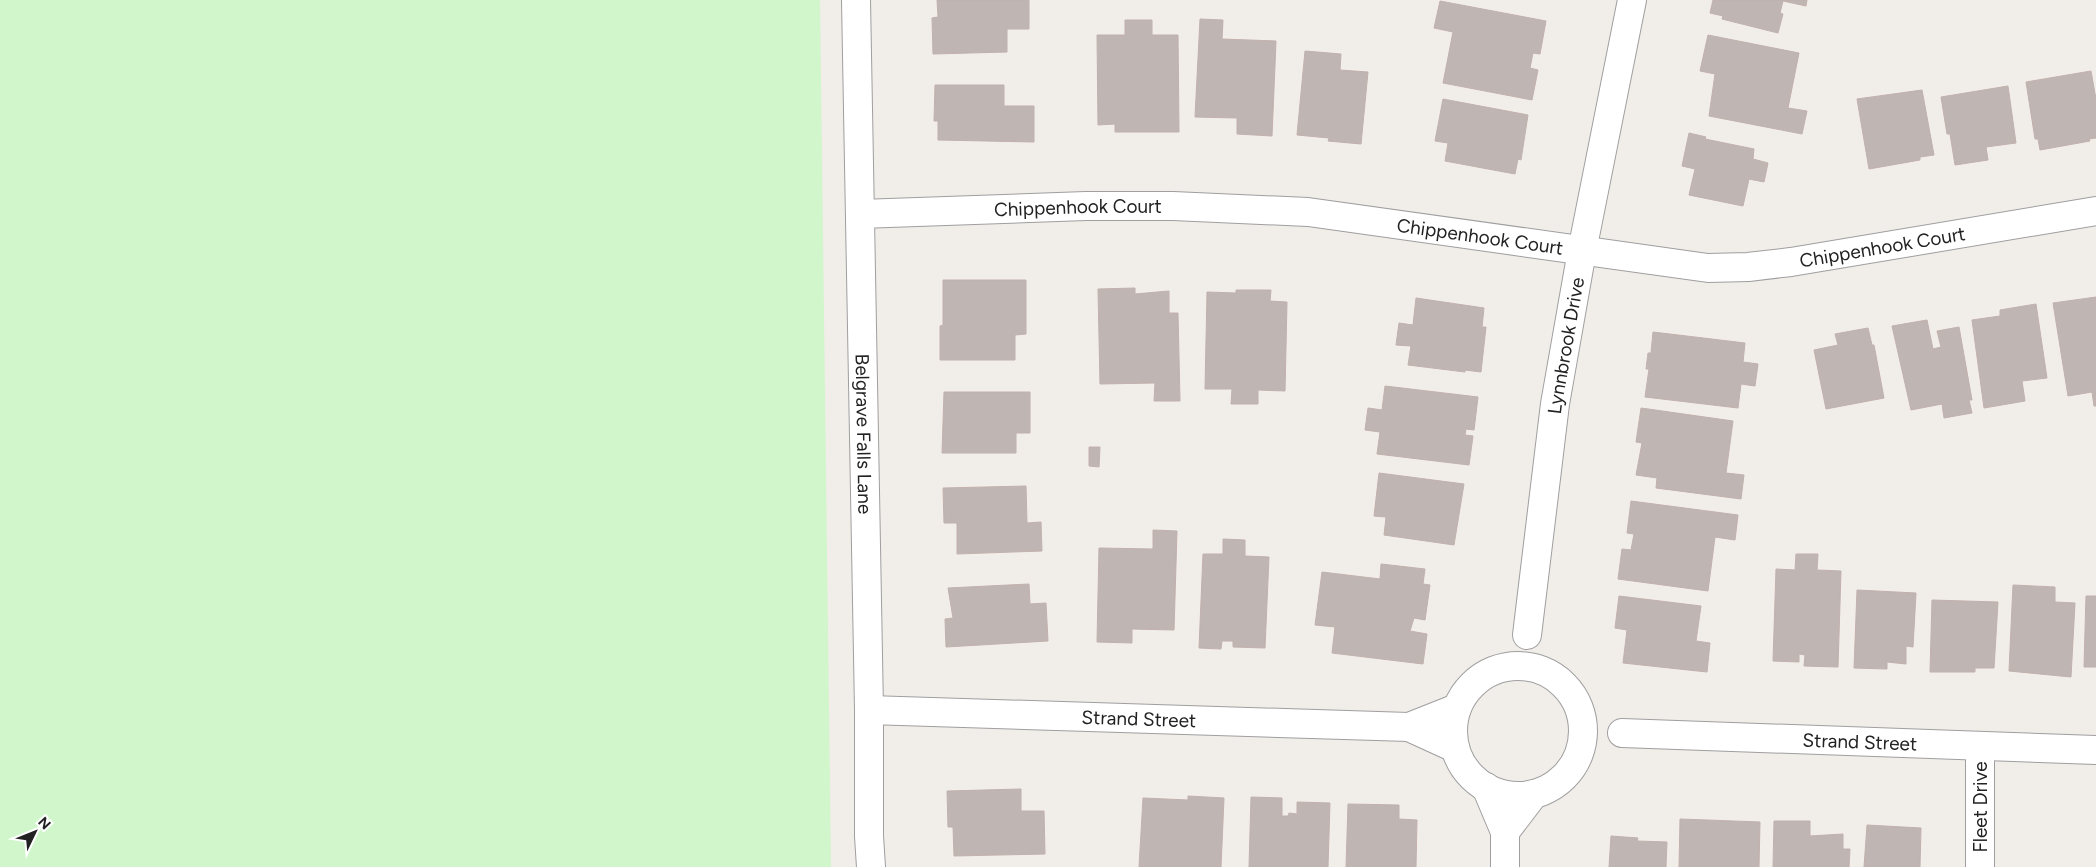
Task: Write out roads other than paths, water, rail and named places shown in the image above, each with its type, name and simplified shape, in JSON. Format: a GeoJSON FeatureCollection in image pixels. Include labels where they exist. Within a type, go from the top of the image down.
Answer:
{"type":"FeatureCollection","features":[{"type":"Feature","properties":{"kind":"street","name":"Belgrave Falls Lane"},"geometry":{"type":"LineString","coordinates":[[856,0],[871,867]]}},
{"type":"Feature","properties":{"kind":"street","name":"Lynnbrook Drive"},"geometry":{"type":"LineString","coordinates":[[1543,671],[1528,635],[1555,404],[1582,251],[1632,0]]}},
{"type":"Feature","properties":{"kind":"street","name":"Chippenhook Court"},"geometry":{"type":"LineString","coordinates":[[860,214],[1086,206],[1244,208],[1308,212],[1708,268],[1791,262],[2096,211]]}},
{"type":"Feature","properties":{"kind":"street"},"geometry":{"type":"LineString","coordinates":[[1503,668],[1528,635]]}},
{"type":"Feature","properties":{"kind":"street"},"geometry":{"type":"LineString","coordinates":[[1524,667],[1543,671],[1560,681],[1572,696],[1580,713],[1583,733],[1579,753],[1569,772],[1553,786],[1534,794],[1513,796],[1494,792],[1476,781],[1463,766],[1455,748],[1452,728],[1457,708],[1467,689],[1484,676],[1503,668],[1524,667]]}},
{"type":"Feature","properties":{"kind":"street","name":"Strand Street"},"geometry":{"type":"LineString","coordinates":[[1409,728],[1457,708]]}},
{"type":"Feature","properties":{"kind":"street","name":"Strand Street"},"geometry":{"type":"LineString","coordinates":[[869,710],[1409,728],[1455,748]]}},
{"type":"Feature","properties":{"kind":"street","name":"Strand Street"},"geometry":{"type":"LineString","coordinates":[[1580,713],[1622,732],[2096,750]]}},
{"type":"Feature","properties":{"kind":"street","name":"Strand Street"},"geometry":{"type":"LineString","coordinates":[[1579,753],[1622,732]]}},
{"type":"Feature","properties":{"kind":"street","name":"Fleet Drive"},"geometry":{"type":"LineString","coordinates":[[1980,747],[1980,867]]}},
{"type":"Feature","properties":{"kind":"street"},"geometry":{"type":"LineString","coordinates":[[1486,787],[1505,832],[1505,867]]}},
{"type":"Feature","properties":{"kind":"street"},"geometry":{"type":"LineString","coordinates":[[1505,832],[1534,794]]}}]}
